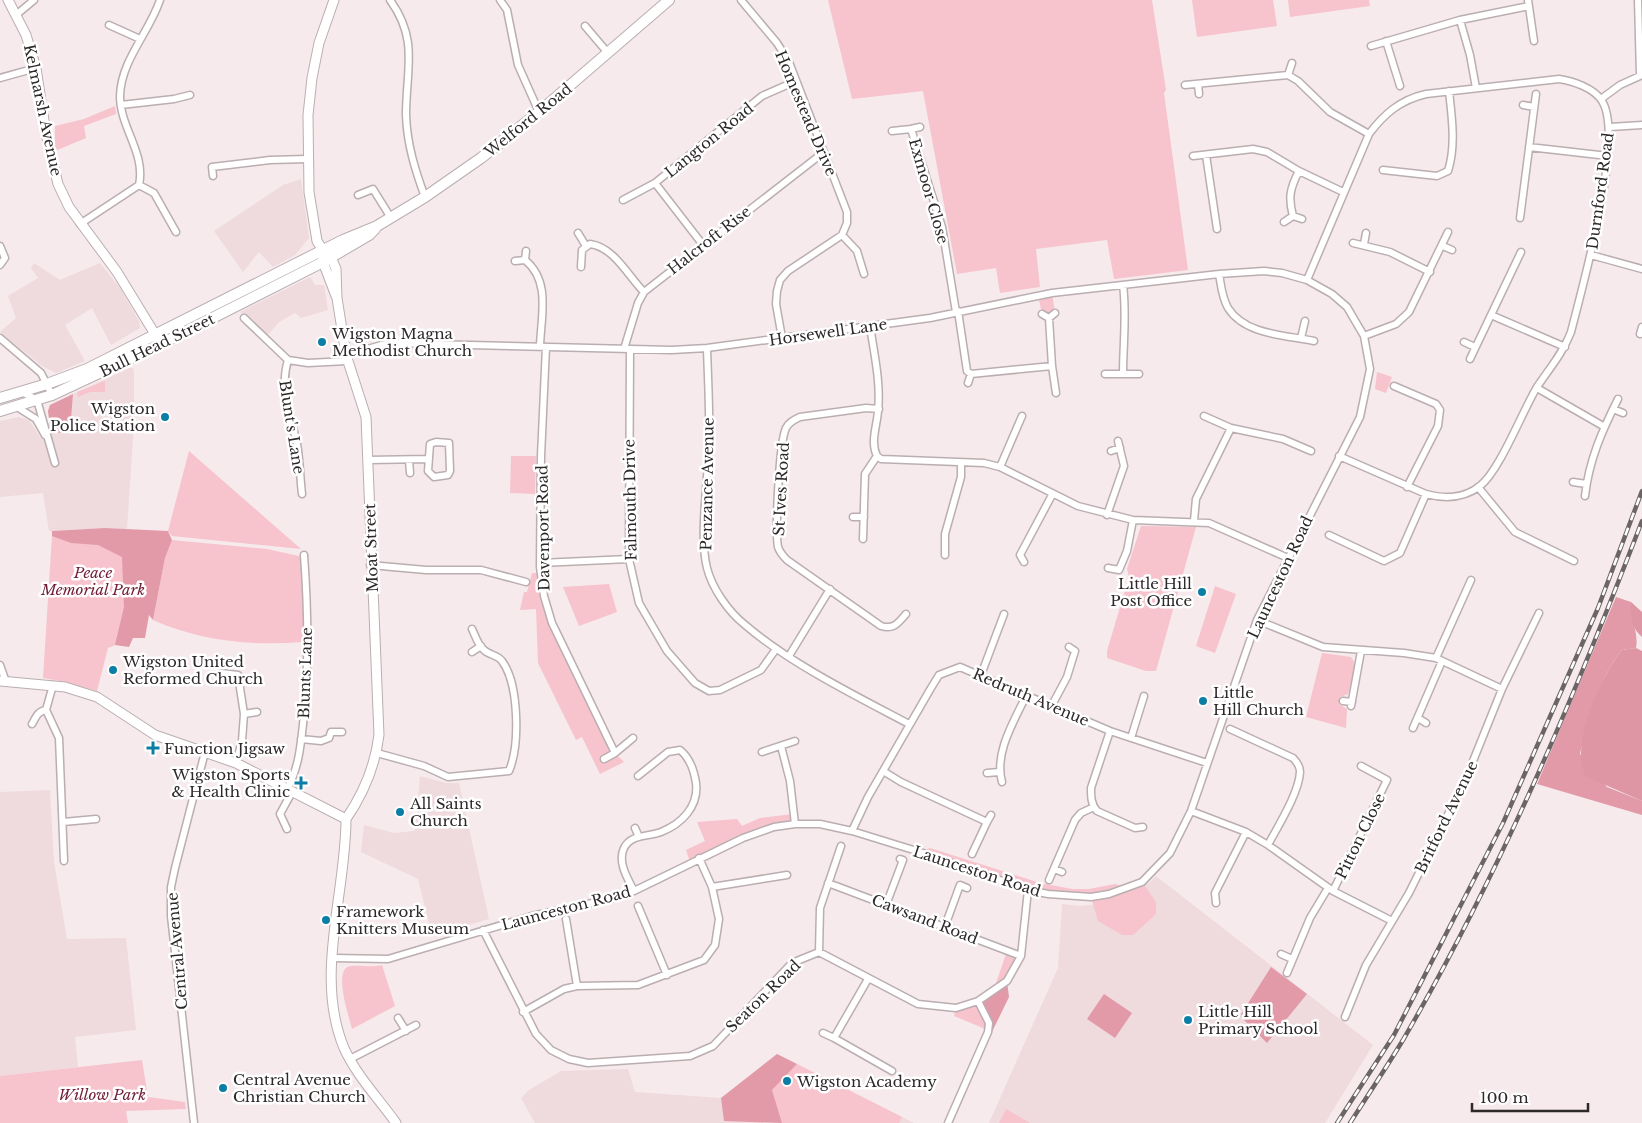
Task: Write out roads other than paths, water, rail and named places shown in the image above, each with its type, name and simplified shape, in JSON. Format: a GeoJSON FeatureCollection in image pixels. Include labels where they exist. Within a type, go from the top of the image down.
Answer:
{"type":"FeatureCollection","features":[{"type":"Feature","properties":{"kind":"main road","name":"Welford Road"},"geometry":{"type":"LineString","coordinates":[[330,256],[343,240],[391,218],[481,158],[539,112],[669,0]]}},
{"type":"Feature","properties":{"kind":"main road","name":"Welford Road"},"geometry":{"type":"LineString","coordinates":[[330,256],[369,236],[377,226]]}},
{"type":"Feature","properties":{"kind":"main road","name":"Bull Head Street"},"geometry":{"type":"LineString","coordinates":[[0,398],[47,384],[158,340],[310,270],[330,256]]}},
{"type":"Feature","properties":{"kind":"main road","name":"Bull Head Street"},"geometry":{"type":"LineString","coordinates":[[0,411],[52,395],[158,340],[244,291],[294,267],[330,256]]}},
{"type":"Feature","properties":{"kind":"street","name":"Kelmarsh Avenue"},"geometry":{"type":"LineString","coordinates":[[8,0],[26,35],[36,68],[52,164],[69,206],[80,224],[117,272],[158,340]]}},
{"type":"Feature","properties":{"kind":"street"},"geometry":{"type":"LineString","coordinates":[[16,15],[34,0]]}},
{"type":"Feature","properties":{"kind":"street"},"geometry":{"type":"LineString","coordinates":[[139,185],[140,162],[125,122],[121,105],[122,86],[128,66],[160,0]]}},
{"type":"Feature","properties":{"kind":"street","name":"Moat Street"},"geometry":{"type":"LineString","coordinates":[[334,0],[319,43],[312,78],[308,115],[308,159],[315,232],[330,256],[338,279],[337,298],[346,358],[366,417],[370,565],[378,715],[377,753],[360,799],[346,819]]}},
{"type":"Feature","properties":{"kind":"street"},"geometry":{"type":"LineString","coordinates":[[390,0],[406,28],[410,53],[406,115],[414,170],[425,197]]}},
{"type":"Feature","properties":{"kind":"street"},"geometry":{"type":"LineString","coordinates":[[500,0],[507,10],[518,65],[539,112]]}},
{"type":"Feature","properties":{"kind":"street","name":"Homestead Drive"},"geometry":{"type":"LineString","coordinates":[[741,0],[777,43],[788,62],[847,212],[847,223],[842,235]]}},
{"type":"Feature","properties":{"kind":"street"},"geometry":{"type":"LineString","coordinates":[[1307,280],[1369,134],[1379,120],[1399,104],[1412,98],[1449,91],[1558,79],[1577,83],[1601,99],[1620,84],[1641,75],[1638,0]]}},
{"type":"Feature","properties":{"kind":"street"},"geometry":{"type":"LineString","coordinates":[[1371,46],[1460,20],[1528,3],[1534,41]]}},
{"type":"Feature","properties":{"kind":"street"},"geometry":{"type":"LineString","coordinates":[[1460,20],[1470,55],[1476,88]]}},
{"type":"Feature","properties":{"kind":"street"},"geometry":{"type":"LineString","coordinates":[[109,25],[140,40]]}},
{"type":"Feature","properties":{"kind":"street"},"geometry":{"type":"LineString","coordinates":[[585,26],[608,53]]}},
{"type":"Feature","properties":{"kind":"street"},"geometry":{"type":"LineString","coordinates":[[1386,41],[1400,86]]}},
{"type":"Feature","properties":{"kind":"street"},"geometry":{"type":"LineString","coordinates":[[1288,74],[1292,63]]}},
{"type":"Feature","properties":{"kind":"street"},"geometry":{"type":"LineString","coordinates":[[0,78],[36,68]]}},
{"type":"Feature","properties":{"kind":"street"},"geometry":{"type":"LineString","coordinates":[[1185,85],[1288,74],[1298,81],[1330,112],[1369,134]]}},
{"type":"Feature","properties":{"kind":"street","name":"Langton Road"},"geometry":{"type":"LineString","coordinates":[[623,200],[656,183],[762,96],[796,81]]}},
{"type":"Feature","properties":{"kind":"street"},"geometry":{"type":"LineString","coordinates":[[1198,84],[1199,94]]}},
{"type":"Feature","properties":{"kind":"street"},"geometry":{"type":"LineString","coordinates":[[1383,170],[1437,176],[1448,171],[1451,160],[1453,126],[1449,91]]}},
{"type":"Feature","properties":{"kind":"street"},"geometry":{"type":"LineString","coordinates":[[121,105],[174,99],[190,94]]}},
{"type":"Feature","properties":{"kind":"street"},"geometry":{"type":"LineString","coordinates":[[1520,218],[1536,94]]}},
{"type":"Feature","properties":{"kind":"street","name":"Durnford Road"},"geometry":{"type":"LineString","coordinates":[[1339,456],[1426,494],[1440,498],[1455,497],[1478,487],[1488,478],[1537,388],[1565,347],[1591,255],[1608,156],[1610,126],[1601,99]]}},
{"type":"Feature","properties":{"kind":"street"},"geometry":{"type":"LineString","coordinates":[[1523,105],[1534,107]]}},
{"type":"Feature","properties":{"kind":"street"},"geometry":{"type":"LineString","coordinates":[[1610,126],[1642,125]]}},
{"type":"Feature","properties":{"kind":"street","name":"Exmoor Close"},"geometry":{"type":"LineString","coordinates":[[892,131],[920,127]]}},
{"type":"Feature","properties":{"kind":"street","name":"Exmoor Close"},"geometry":{"type":"LineString","coordinates":[[911,129],[942,226],[968,371],[971,374]]}},
{"type":"Feature","properties":{"kind":"street"},"geometry":{"type":"LineString","coordinates":[[1529,148],[1608,156]]}},
{"type":"Feature","properties":{"kind":"street"},"geometry":{"type":"LineString","coordinates":[[1193,156],[1253,149],[1267,152],[1298,171],[1343,192]]}},
{"type":"Feature","properties":{"kind":"street","name":"Halcroft Rise"},"geometry":{"type":"LineString","coordinates":[[627,349],[638,303],[644,292],[703,244],[824,152]]}},
{"type":"Feature","properties":{"kind":"street"},"geometry":{"type":"LineString","coordinates":[[1206,155],[1217,229]]}},
{"type":"Feature","properties":{"kind":"street"},"geometry":{"type":"LineString","coordinates":[[213,176],[212,167],[270,160],[308,159]]}},
{"type":"Feature","properties":{"kind":"street"},"geometry":{"type":"LineString","coordinates":[[1293,216],[1289,202],[1290,190],[1298,171]]}},
{"type":"Feature","properties":{"kind":"street"},"geometry":{"type":"LineString","coordinates":[[656,183],[703,244]]}},
{"type":"Feature","properties":{"kind":"street"},"geometry":{"type":"LineString","coordinates":[[80,224],[139,185]]}},
{"type":"Feature","properties":{"kind":"street"},"geometry":{"type":"LineString","coordinates":[[139,185],[154,193],[176,232]]}},
{"type":"Feature","properties":{"kind":"street"},"geometry":{"type":"LineString","coordinates":[[358,195],[373,190],[391,218]]}},
{"type":"Feature","properties":{"kind":"street"},"geometry":{"type":"LineString","coordinates":[[1293,216],[1302,219]]}},
{"type":"Feature","properties":{"kind":"street"},"geometry":{"type":"LineString","coordinates":[[1284,222],[1293,216]]}},
{"type":"Feature","properties":{"kind":"street"},"geometry":{"type":"LineString","coordinates":[[1364,336],[1396,324],[1409,312],[1443,246],[1448,232]]}},
{"type":"Feature","properties":{"kind":"street"},"geometry":{"type":"LineString","coordinates":[[578,233],[586,246]]}},
{"type":"Feature","properties":{"kind":"street"},"geometry":{"type":"LineString","coordinates":[[1364,244],[1366,233]]}},
{"type":"Feature","properties":{"kind":"street"},"geometry":{"type":"LineString","coordinates":[[782,338],[776,304],[776,291],[780,280],[788,271],[842,235],[857,251],[864,274]]}},
{"type":"Feature","properties":{"kind":"street"},"geometry":{"type":"LineString","coordinates":[[1353,243],[1364,244],[1390,252],[1430,272]]}},
{"type":"Feature","properties":{"kind":"street"},"geometry":{"type":"LineString","coordinates":[[581,267],[582,250],[586,246],[590,244],[602,248],[613,257],[644,292]]}},
{"type":"Feature","properties":{"kind":"street"},"geometry":{"type":"LineString","coordinates":[[0,246],[5,258],[0,265]]}},
{"type":"Feature","properties":{"kind":"street"},"geometry":{"type":"LineString","coordinates":[[1443,246],[1452,250]]}},
{"type":"Feature","properties":{"kind":"street"},"geometry":{"type":"LineString","coordinates":[[515,261],[525,260],[526,252]]}},
{"type":"Feature","properties":{"kind":"street"},"geometry":{"type":"LineString","coordinates":[[1470,359],[1521,252]]}},
{"type":"Feature","properties":{"kind":"street"},"geometry":{"type":"LineString","coordinates":[[1591,255],[1642,269]]}},
{"type":"Feature","properties":{"kind":"street","name":"Davenport Road"},"geometry":{"type":"LineString","coordinates":[[525,260],[539,276],[542,290],[540,563],[544,596],[552,623],[615,753]]}},
{"type":"Feature","properties":{"kind":"street"},"geometry":{"type":"LineString","coordinates":[[1516,261],[1524,265]]}},
{"type":"Feature","properties":{"kind":"street","name":"Horsewell Lane"},"geometry":{"type":"LineString","coordinates":[[288,360],[308,363],[346,358],[389,343],[672,350],[707,348],[870,326],[957,312],[1038,295],[1219,274],[1282,273],[1307,280]]}},
{"type":"Feature","properties":{"kind":"street"},"geometry":{"type":"LineString","coordinates":[[1219,274],[1223,298],[1228,309],[1239,320],[1258,330],[1314,341]]}},
{"type":"Feature","properties":{"kind":"street","name":"Launceston Road"},"geometry":{"type":"LineString","coordinates":[[334,958],[388,958],[483,930],[634,891],[699,858],[766,830],[795,824],[820,824],[852,831],[920,852],[1028,890],[1091,898],[1109,894],[1142,882],[1170,853],[1191,811],[1257,620],[1360,417],[1365,402],[1370,369],[1364,336],[1347,307],[1332,294],[1307,280]]}},
{"type":"Feature","properties":{"kind":"street"},"geometry":{"type":"LineString","coordinates":[[1123,374],[1123,339],[1127,315],[1124,285]]}},
{"type":"Feature","properties":{"kind":"street"},"geometry":{"type":"LineString","coordinates":[[1055,313],[1046,316],[1056,393]]}},
{"type":"Feature","properties":{"kind":"street"},"geometry":{"type":"LineString","coordinates":[[1492,315],[1565,347]]}},
{"type":"Feature","properties":{"kind":"street"},"geometry":{"type":"LineString","coordinates":[[244,318],[288,360]]}},
{"type":"Feature","properties":{"kind":"street"},"geometry":{"type":"LineString","coordinates":[[1301,338],[1304,321]]}},
{"type":"Feature","properties":{"kind":"street"},"geometry":{"type":"LineString","coordinates":[[870,326],[877,372],[879,409],[873,442],[877,456],[881,459],[936,460],[961,464],[984,463],[1000,467],[1052,495],[1107,515],[1133,520],[1194,521],[1220,527],[1288,558]]}},
{"type":"Feature","properties":{"kind":"street"},"geometry":{"type":"LineString","coordinates":[[0,338],[41,373],[52,395]]}},
{"type":"Feature","properties":{"kind":"street"},"geometry":{"type":"LineString","coordinates":[[1464,342],[1475,348]]}},
{"type":"Feature","properties":{"kind":"street","name":"Penzance Avenue"},"geometry":{"type":"LineString","coordinates":[[707,348],[709,445],[704,550],[707,568],[727,606],[742,624],[776,649],[856,696],[909,724]]}},
{"type":"Feature","properties":{"kind":"street","name":"Falmouth Drive"},"geometry":{"type":"LineString","coordinates":[[627,349],[630,559],[639,603],[646,619],[668,651],[700,686],[709,691],[720,690],[761,670],[776,649]]}},
{"type":"Feature","properties":{"kind":"street","name":"Blunt's Lane"},"geometry":{"type":"LineString","coordinates":[[288,360],[284,374],[284,390],[297,445],[302,494]]}},
{"type":"Feature","properties":{"kind":"street"},"geometry":{"type":"LineString","coordinates":[[968,383],[971,374],[1052,366]]}},
{"type":"Feature","properties":{"kind":"street"},"geometry":{"type":"LineString","coordinates":[[1105,374],[1139,374]]}},
{"type":"Feature","properties":{"kind":"street"},"geometry":{"type":"LineString","coordinates":[[1394,386],[1436,404],[1440,410],[1438,426],[1407,486]]}},
{"type":"Feature","properties":{"kind":"street"},"geometry":{"type":"LineString","coordinates":[[1537,388],[1603,426]]}},
{"type":"Feature","properties":{"kind":"street"},"geometry":{"type":"LineString","coordinates":[[17,407],[36,419],[44,432],[53,463],[37,400],[22,392]]}},
{"type":"Feature","properties":{"kind":"street"},"geometry":{"type":"LineString","coordinates":[[1585,496],[1590,461],[1603,426],[1618,399]]}},
{"type":"Feature","properties":{"kind":"street","name":"St Ives Road"},"geometry":{"type":"LineString","coordinates":[[879,409],[866,408],[800,417],[790,422],[783,436],[777,533],[779,548],[787,560],[830,588],[881,626],[888,628],[895,626],[906,614]]}},
{"type":"Feature","properties":{"kind":"street"},"geometry":{"type":"LineString","coordinates":[[1613,409],[1623,413]]}},
{"type":"Feature","properties":{"kind":"street"},"geometry":{"type":"LineString","coordinates":[[1000,467],[1022,416]]}},
{"type":"Feature","properties":{"kind":"street"},"geometry":{"type":"LineString","coordinates":[[1204,416],[1231,428],[1283,440],[1312,451]]}},
{"type":"Feature","properties":{"kind":"street"},"geometry":{"type":"LineString","coordinates":[[1194,521],[1196,499],[1231,428]]}},
{"type":"Feature","properties":{"kind":"street"},"geometry":{"type":"LineString","coordinates":[[1107,515],[1124,466],[1118,441]]}},
{"type":"Feature","properties":{"kind":"street"},"geometry":{"type":"LineString","coordinates":[[436,442],[449,443],[450,471],[448,475],[431,475],[428,459],[430,444],[436,442]]}},
{"type":"Feature","properties":{"kind":"street"},"geometry":{"type":"LineString","coordinates":[[1294,454],[1298,445]]}},
{"type":"Feature","properties":{"kind":"street"},"geometry":{"type":"LineString","coordinates":[[1111,451],[1120,448]]}},
{"type":"Feature","properties":{"kind":"street"},"geometry":{"type":"LineString","coordinates":[[863,539],[865,474],[877,456]]}},
{"type":"Feature","properties":{"kind":"street"},"geometry":{"type":"LineString","coordinates":[[368,460],[428,459]]}},
{"type":"Feature","properties":{"kind":"street"},"geometry":{"type":"LineString","coordinates":[[409,460],[410,473]]}},
{"type":"Feature","properties":{"kind":"street"},"geometry":{"type":"LineString","coordinates":[[945,554],[945,534],[962,477],[961,464]]}},
{"type":"Feature","properties":{"kind":"street"},"geometry":{"type":"LineString","coordinates":[[1573,482],[1586,484]]}},
{"type":"Feature","properties":{"kind":"street"},"geometry":{"type":"LineString","coordinates":[[1478,487],[1515,532],[1574,561]]}},
{"type":"Feature","properties":{"kind":"street"},"geometry":{"type":"LineString","coordinates":[[1329,535],[1384,561],[1400,553],[1426,494]]}},
{"type":"Feature","properties":{"kind":"street"},"geometry":{"type":"LineString","coordinates":[[1024,562],[1017,554],[1052,495]]}},
{"type":"Feature","properties":{"kind":"street"},"geometry":{"type":"LineString","coordinates":[[853,517],[864,517]]}},
{"type":"Feature","properties":{"kind":"street"},"geometry":{"type":"LineString","coordinates":[[1108,568],[1120,571],[1127,551],[1133,520]]}},
{"type":"Feature","properties":{"kind":"street","name":"Blunts Lane"},"geometry":{"type":"LineString","coordinates":[[287,829],[280,814],[295,774],[302,739],[308,672],[304,555]]}},
{"type":"Feature","properties":{"kind":"street"},"geometry":{"type":"LineString","coordinates":[[540,563],[630,559]]}},
{"type":"Feature","properties":{"kind":"street"},"geometry":{"type":"LineString","coordinates":[[370,565],[426,570],[481,570],[526,582]]}},
{"type":"Feature","properties":{"kind":"street"},"geometry":{"type":"LineString","coordinates":[[1412,728],[1418,718],[1471,580]]}},
{"type":"Feature","properties":{"kind":"street"},"geometry":{"type":"LineString","coordinates":[[789,656],[830,588]]}},
{"type":"Feature","properties":{"kind":"street","name":"Britford Avenue"},"geometry":{"type":"LineString","coordinates":[[1345,1017],[1366,965],[1409,893],[1467,776],[1502,689],[1539,613]]}},
{"type":"Feature","properties":{"kind":"street"},"geometry":{"type":"LineString","coordinates":[[981,674],[1004,614]]}},
{"type":"Feature","properties":{"kind":"street"},"geometry":{"type":"LineString","coordinates":[[1257,620],[1323,647],[1404,653],[1439,660],[1502,689]]}},
{"type":"Feature","properties":{"kind":"street"},"geometry":{"type":"LineString","coordinates":[[377,753],[424,766],[448,777],[509,770],[514,759],[516,720],[508,670],[501,658],[483,650],[472,629]]}},
{"type":"Feature","properties":{"kind":"street"},"geometry":{"type":"LineString","coordinates":[[472,652],[481,646]]}},
{"type":"Feature","properties":{"kind":"street"},"geometry":{"type":"LineString","coordinates":[[1051,707],[1067,677],[1075,651],[1069,647]]}},
{"type":"Feature","properties":{"kind":"street"},"geometry":{"type":"LineString","coordinates":[[1342,701],[1352,704],[1362,650]]}},
{"type":"Feature","properties":{"kind":"street"},"geometry":{"type":"LineString","coordinates":[[0,665],[3,682],[53,686],[78,690],[97,697],[155,735],[236,763],[346,819],[346,840],[333,943],[334,958],[330,970],[336,1022],[350,1059],[396,1123]]}},
{"type":"Feature","properties":{"kind":"street","name":"Redruth Avenue"},"geometry":{"type":"LineString","coordinates":[[852,831],[909,724],[939,675],[960,667],[981,674],[1026,696],[1110,731],[1207,764]]}},
{"type":"Feature","properties":{"kind":"street"},"geometry":{"type":"LineString","coordinates":[[221,673],[238,674],[244,714],[242,741],[236,763]]}},
{"type":"Feature","properties":{"kind":"street"},"geometry":{"type":"LineString","coordinates":[[53,686],[46,710],[59,738],[64,861]]}},
{"type":"Feature","properties":{"kind":"street"},"geometry":{"type":"LineString","coordinates":[[1002,782],[999,772],[1002,752],[1026,696]]}},
{"type":"Feature","properties":{"kind":"street"},"geometry":{"type":"LineString","coordinates":[[1131,738],[1144,696]]}},
{"type":"Feature","properties":{"kind":"street"},"geometry":{"type":"LineString","coordinates":[[32,724],[37,715],[46,710]]}},
{"type":"Feature","properties":{"kind":"street"},"geometry":{"type":"LineString","coordinates":[[244,714],[257,712]]}},
{"type":"Feature","properties":{"kind":"street"},"geometry":{"type":"LineString","coordinates":[[1418,718],[1426,723]]}},
{"type":"Feature","properties":{"kind":"street"},"geometry":{"type":"LineString","coordinates":[[1230,729],[1294,758],[1299,766],[1300,773],[1288,808],[1268,845]]}},
{"type":"Feature","properties":{"kind":"street"},"geometry":{"type":"LineString","coordinates":[[1110,731],[1091,788],[1090,798],[1098,811],[1135,828],[1143,826]]}},
{"type":"Feature","properties":{"kind":"street"},"geometry":{"type":"LineString","coordinates":[[302,739],[321,741],[329,738],[331,732],[342,732]]}},
{"type":"Feature","properties":{"kind":"street"},"geometry":{"type":"LineString","coordinates":[[604,759],[615,753],[633,738]]}},
{"type":"Feature","properties":{"kind":"street"},"geometry":{"type":"LineString","coordinates":[[762,752],[795,741]]}},
{"type":"Feature","properties":{"kind":"street"},"geometry":{"type":"LineString","coordinates":[[781,746],[790,781],[795,824]]}},
{"type":"Feature","properties":{"kind":"street"},"geometry":{"type":"LineString","coordinates":[[634,891],[626,876],[622,856],[627,843],[639,837],[660,832],[687,815],[695,800],[697,789],[688,756],[680,750],[668,752],[638,776]]}},
{"type":"Feature","properties":{"kind":"street","name":"Central Avenue"},"geometry":{"type":"LineString","coordinates":[[194,1123],[171,916],[171,887],[205,752]]}},
{"type":"Feature","properties":{"kind":"street","name":"Pitton Close"},"geometry":{"type":"LineString","coordinates":[[1331,890],[1387,780],[1361,766]]}},
{"type":"Feature","properties":{"kind":"street"},"geometry":{"type":"LineString","coordinates":[[883,771],[900,782],[987,822]]}},
{"type":"Feature","properties":{"kind":"street"},"geometry":{"type":"LineString","coordinates":[[987,773],[999,772]]}},
{"type":"Feature","properties":{"kind":"street"},"geometry":{"type":"LineString","coordinates":[[1049,880],[1075,820],[1081,813],[1094,807]]}},
{"type":"Feature","properties":{"kind":"street"},"geometry":{"type":"LineString","coordinates":[[1191,811],[1246,832],[1268,845],[1331,890],[1392,921]]}},
{"type":"Feature","properties":{"kind":"street"},"geometry":{"type":"LineString","coordinates":[[972,854],[991,815]]}},
{"type":"Feature","properties":{"kind":"street"},"geometry":{"type":"LineString","coordinates":[[63,822],[96,819]]}},
{"type":"Feature","properties":{"kind":"street"},"geometry":{"type":"LineString","coordinates":[[635,828],[639,837]]}},
{"type":"Feature","properties":{"kind":"street"},"geometry":{"type":"LineString","coordinates":[[1216,903],[1212,894],[1246,832]]}},
{"type":"Feature","properties":{"kind":"street"},"geometry":{"type":"LineString","coordinates":[[819,952],[820,908],[841,846]]}},
{"type":"Feature","properties":{"kind":"street"},"geometry":{"type":"LineString","coordinates":[[524,1012],[564,989],[577,986],[638,985],[704,960],[715,945],[719,919],[712,886],[699,858]]}},
{"type":"Feature","properties":{"kind":"street"},"geometry":{"type":"LineString","coordinates":[[886,905],[904,860]]}},
{"type":"Feature","properties":{"kind":"street"},"geometry":{"type":"LineString","coordinates":[[1054,869],[1062,872]]}},
{"type":"Feature","properties":{"kind":"street"},"geometry":{"type":"LineString","coordinates":[[712,886],[787,875]]}},
{"type":"Feature","properties":{"kind":"street","name":"Cawsand Road"},"geometry":{"type":"LineString","coordinates":[[828,883],[1021,956]]}},
{"type":"Feature","properties":{"kind":"street"},"geometry":{"type":"LineString","coordinates":[[945,926],[960,885],[967,888]]}},
{"type":"Feature","properties":{"kind":"street","name":"Seaton Road"},"geometry":{"type":"LineString","coordinates":[[483,930],[536,1034],[551,1050],[569,1059],[588,1063],[690,1056],[713,1046],[792,963],[819,952],[918,1004],[935,1008],[956,1008],[978,1000],[1007,981],[1021,956],[1028,890]]}},
{"type":"Feature","properties":{"kind":"street"},"geometry":{"type":"LineString","coordinates":[[1287,973],[1310,918],[1331,890]]}},
{"type":"Feature","properties":{"kind":"street"},"geometry":{"type":"LineString","coordinates":[[638,906],[668,975]]}},
{"type":"Feature","properties":{"kind":"street"},"geometry":{"type":"LineString","coordinates":[[566,919],[577,986]]}},
{"type":"Feature","properties":{"kind":"street"},"geometry":{"type":"LineString","coordinates":[[1281,954],[1292,959]]}},
{"type":"Feature","properties":{"kind":"street"},"geometry":{"type":"LineString","coordinates":[[834,1038],[868,979]]}},
{"type":"Feature","properties":{"kind":"street"},"geometry":{"type":"LineString","coordinates":[[948,1123],[988,1032],[989,1023],[978,1000]]}},
{"type":"Feature","properties":{"kind":"street"},"geometry":{"type":"LineString","coordinates":[[398,1018],[406,1031]]}},
{"type":"Feature","properties":{"kind":"street"},"geometry":{"type":"LineString","coordinates":[[350,1059],[416,1025]]}},
{"type":"Feature","properties":{"kind":"street"},"geometry":{"type":"LineString","coordinates":[[823,1033],[892,1071]]}},
{"type":"Feature","properties":{"kind":"railway"},"geometry":{"type":"LineString","coordinates":[[1337,1123],[1394,1035],[1503,823],[1598,608],[1642,491]]}},
{"type":"Feature","properties":{"kind":"railway"},"geometry":{"type":"LineString","coordinates":[[1350,1123],[1403,1040],[1438,978],[1503,850],[1562,719],[1642,521]]}},
{"type":"Feature","properties":{"kind":"place","name":"Wigston Magna Methodist Church"},"geometry":{"type":"Point","coordinates":[322,342]}},
{"type":"Feature","properties":{"kind":"place","name":"Wigston Police Station"},"geometry":{"type":"Point","coordinates":[165,417]}},
{"type":"Feature","properties":{"kind":"place","name":"Little Hill Post Office"},"geometry":{"type":"Point","coordinates":[1202,592]}},
{"type":"Feature","properties":{"kind":"place","name":"Wigston United Reformed Church"},"geometry":{"type":"Point","coordinates":[113,670]}},
{"type":"Feature","properties":{"kind":"place","name":"Little Hill Church"},"geometry":{"type":"Point","coordinates":[1203,701]}},
{"type":"Feature","properties":{"kind":"place","name":"Function Jigsaw"},"geometry":{"type":"Point","coordinates":[153,748]}},
{"type":"Feature","properties":{"kind":"place","name":"Wigston Sports & Health Clinic"},"geometry":{"type":"Point","coordinates":[301,783]}},
{"type":"Feature","properties":{"kind":"place","name":"All Saints Church"},"geometry":{"type":"Point","coordinates":[400,812]}},
{"type":"Feature","properties":{"kind":"place","name":"Framework Knitters Museum"},"geometry":{"type":"Point","coordinates":[326,920]}},
{"type":"Feature","properties":{"kind":"place","name":"Little Hill Primary School"},"geometry":{"type":"Point","coordinates":[1188,1020]}},
{"type":"Feature","properties":{"kind":"place","name":"Wigston Academy"},"geometry":{"type":"Point","coordinates":[787,1081]}},
{"type":"Feature","properties":{"kind":"place","name":"Central Avenue Christian Church"},"geometry":{"type":"Point","coordinates":[223,1088]}},
{"type":"Feature","properties":{"kind":"park label","name":"Peace Memorial Park"},"geometry":{"type":"Point","coordinates":[93,580]}},
{"type":"Feature","properties":{"kind":"park label","name":"Willow Park"},"geometry":{"type":"Point","coordinates":[102,1094]}}]}
